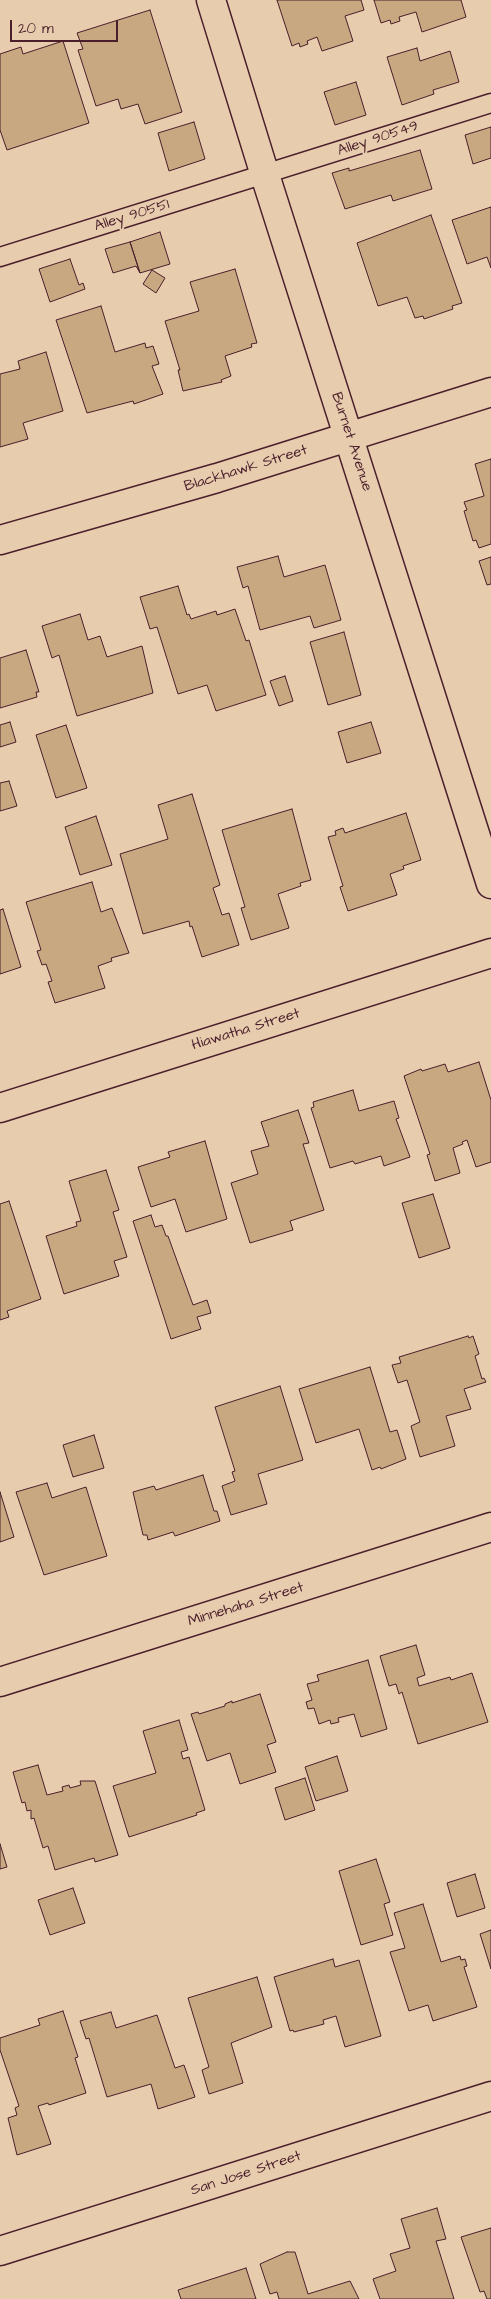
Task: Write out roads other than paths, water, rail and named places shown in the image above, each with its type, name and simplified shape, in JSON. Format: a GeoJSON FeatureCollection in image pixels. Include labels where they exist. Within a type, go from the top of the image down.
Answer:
{"type":"FeatureCollection","features":[{"type":"Feature","properties":{"kind":"street","name":"Burnet Avenue"},"geometry":{"type":"LineString","coordinates":[[211,0],[491,884]]}},
{"type":"Feature","properties":{"kind":"street","name":"Blackhawk Street"},"geometry":{"type":"LineString","coordinates":[[0,540],[218,478],[491,392]]}},
{"type":"Feature","properties":{"kind":"street","name":"Hiawatha Street"},"geometry":{"type":"LineString","coordinates":[[0,1108],[491,953]]}},
{"type":"Feature","properties":{"kind":"street","name":"Minnehaha Street"},"geometry":{"type":"LineString","coordinates":[[0,1682],[491,1527]]}},
{"type":"Feature","properties":{"kind":"street","name":"San Jose Street"},"geometry":{"type":"LineString","coordinates":[[0,2251],[491,2096]]}},
{"type":"Feature","properties":{"kind":"lane","name":"Alley 90549"},"geometry":{"type":"LineString","coordinates":[[265,175],[491,103]]}},
{"type":"Feature","properties":{"kind":"lane","name":"Alley 90551"},"geometry":{"type":"LineString","coordinates":[[0,257],[265,175]]}}]}
